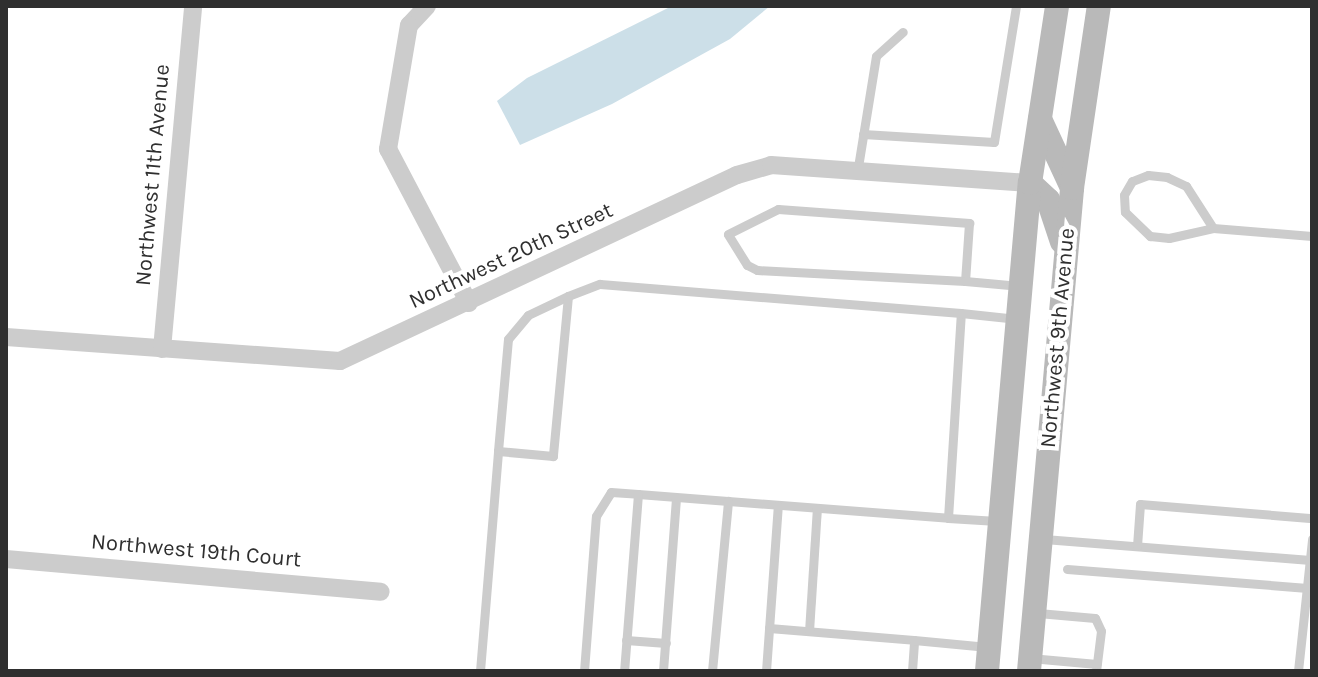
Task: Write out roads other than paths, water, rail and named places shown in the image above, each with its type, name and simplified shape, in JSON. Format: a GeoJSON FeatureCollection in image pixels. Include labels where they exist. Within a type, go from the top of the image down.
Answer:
{"type":"FeatureCollection","features":[{"type":"Feature","properties":{"kind":"main road","name":"Northwest 9th Avenue"},"geometry":{"type":"LineString","coordinates":[[988,659],[1030,183],[1057,6]]}},
{"type":"Feature","properties":{"kind":"main road","name":"Northwest 9th Avenue"},"geometry":{"type":"LineString","coordinates":[[1030,665],[1065,251],[1099,6]]}},
{"type":"Feature","properties":{"kind":"main road"},"geometry":{"type":"LineString","coordinates":[[1040,119],[1072,188]]}},
{"type":"Feature","properties":{"kind":"main road"},"geometry":{"type":"LineString","coordinates":[[1030,183],[1048,200],[1065,251]]}},
{"type":"Feature","properties":{"kind":"street","name":"Northwest 11th Avenue"},"geometry":{"type":"LineString","coordinates":[[162,349],[193,6]]}},
{"type":"Feature","properties":{"kind":"street"},"geometry":{"type":"LineString","coordinates":[[427,6],[409,25],[388,149],[469,303]]}},
{"type":"Feature","properties":{"kind":"street","name":"Northwest 20th Street"},"geometry":{"type":"LineString","coordinates":[[6,337],[340,361],[737,175],[771,165],[858,167],[1030,183]]}},
{"type":"Feature","properties":{"kind":"street","name":"Northwest 19th Court"},"geometry":{"type":"LineString","coordinates":[[6,559],[381,592]]}},
{"type":"Feature","properties":{"kind":"lane"},"geometry":{"type":"LineString","coordinates":[[863,134],[994,142],[1016,6]]}},
{"type":"Feature","properties":{"kind":"lane"},"geometry":{"type":"LineString","coordinates":[[858,167],[876,56],[903,32]]}},
{"type":"Feature","properties":{"kind":"lane"},"geometry":{"type":"LineString","coordinates":[[1213,228],[1186,186],[1167,177],[1140,178],[1124,195],[1125,212],[1150,236],[1169,238],[1213,228],[1312,236]]}},
{"type":"Feature","properties":{"kind":"lane"},"geometry":{"type":"LineString","coordinates":[[965,281],[969,223],[778,209],[728,234],[747,265],[757,270],[1021,286]]}},
{"type":"Feature","properties":{"kind":"lane"},"geometry":{"type":"LineString","coordinates":[[480,671],[508,339],[528,315],[600,284],[1018,319]]}},
{"type":"Feature","properties":{"kind":"lane"},"geometry":{"type":"LineString","coordinates":[[498,451],[553,456],[568,296]]}},
{"type":"Feature","properties":{"kind":"lane"},"geometry":{"type":"LineString","coordinates":[[948,518],[961,313]]}},
{"type":"Feature","properties":{"kind":"lane"},"geometry":{"type":"LineString","coordinates":[[584,671],[596,516],[611,492],[999,521]]}},
{"type":"Feature","properties":{"kind":"lane"},"geometry":{"type":"LineString","coordinates":[[624,671],[638,494]]}},
{"type":"Feature","properties":{"kind":"lane"},"geometry":{"type":"LineString","coordinates":[[663,671],[676,497]]}},
{"type":"Feature","properties":{"kind":"lane"},"geometry":{"type":"LineString","coordinates":[[712,671],[728,501]]}},
{"type":"Feature","properties":{"kind":"lane"},"geometry":{"type":"LineString","coordinates":[[1137,546],[1140,504],[1312,518]]}},
{"type":"Feature","properties":{"kind":"lane"},"geometry":{"type":"LineString","coordinates":[[766,671],[778,505]]}},
{"type":"Feature","properties":{"kind":"lane"},"geometry":{"type":"LineString","coordinates":[[809,631],[817,508]]}},
{"type":"Feature","properties":{"kind":"lane"},"geometry":{"type":"LineString","coordinates":[[1041,539],[1310,560]]}},
{"type":"Feature","properties":{"kind":"lane"},"geometry":{"type":"LineString","coordinates":[[1298,671],[1312,539]]}},
{"type":"Feature","properties":{"kind":"lane"},"geometry":{"type":"LineString","coordinates":[[1067,569],[1307,588]]}},
{"type":"Feature","properties":{"kind":"lane"},"geometry":{"type":"LineString","coordinates":[[1030,665],[1096,668],[1101,631],[1095,618],[1034,612]]}},
{"type":"Feature","properties":{"kind":"lane"},"geometry":{"type":"LineString","coordinates":[[769,628],[914,640],[988,659]]}},
{"type":"Feature","properties":{"kind":"lane"},"geometry":{"type":"LineString","coordinates":[[626,640],[666,643]]}},
{"type":"Feature","properties":{"kind":"lane"},"geometry":{"type":"LineString","coordinates":[[912,671],[914,640]]}}]}
